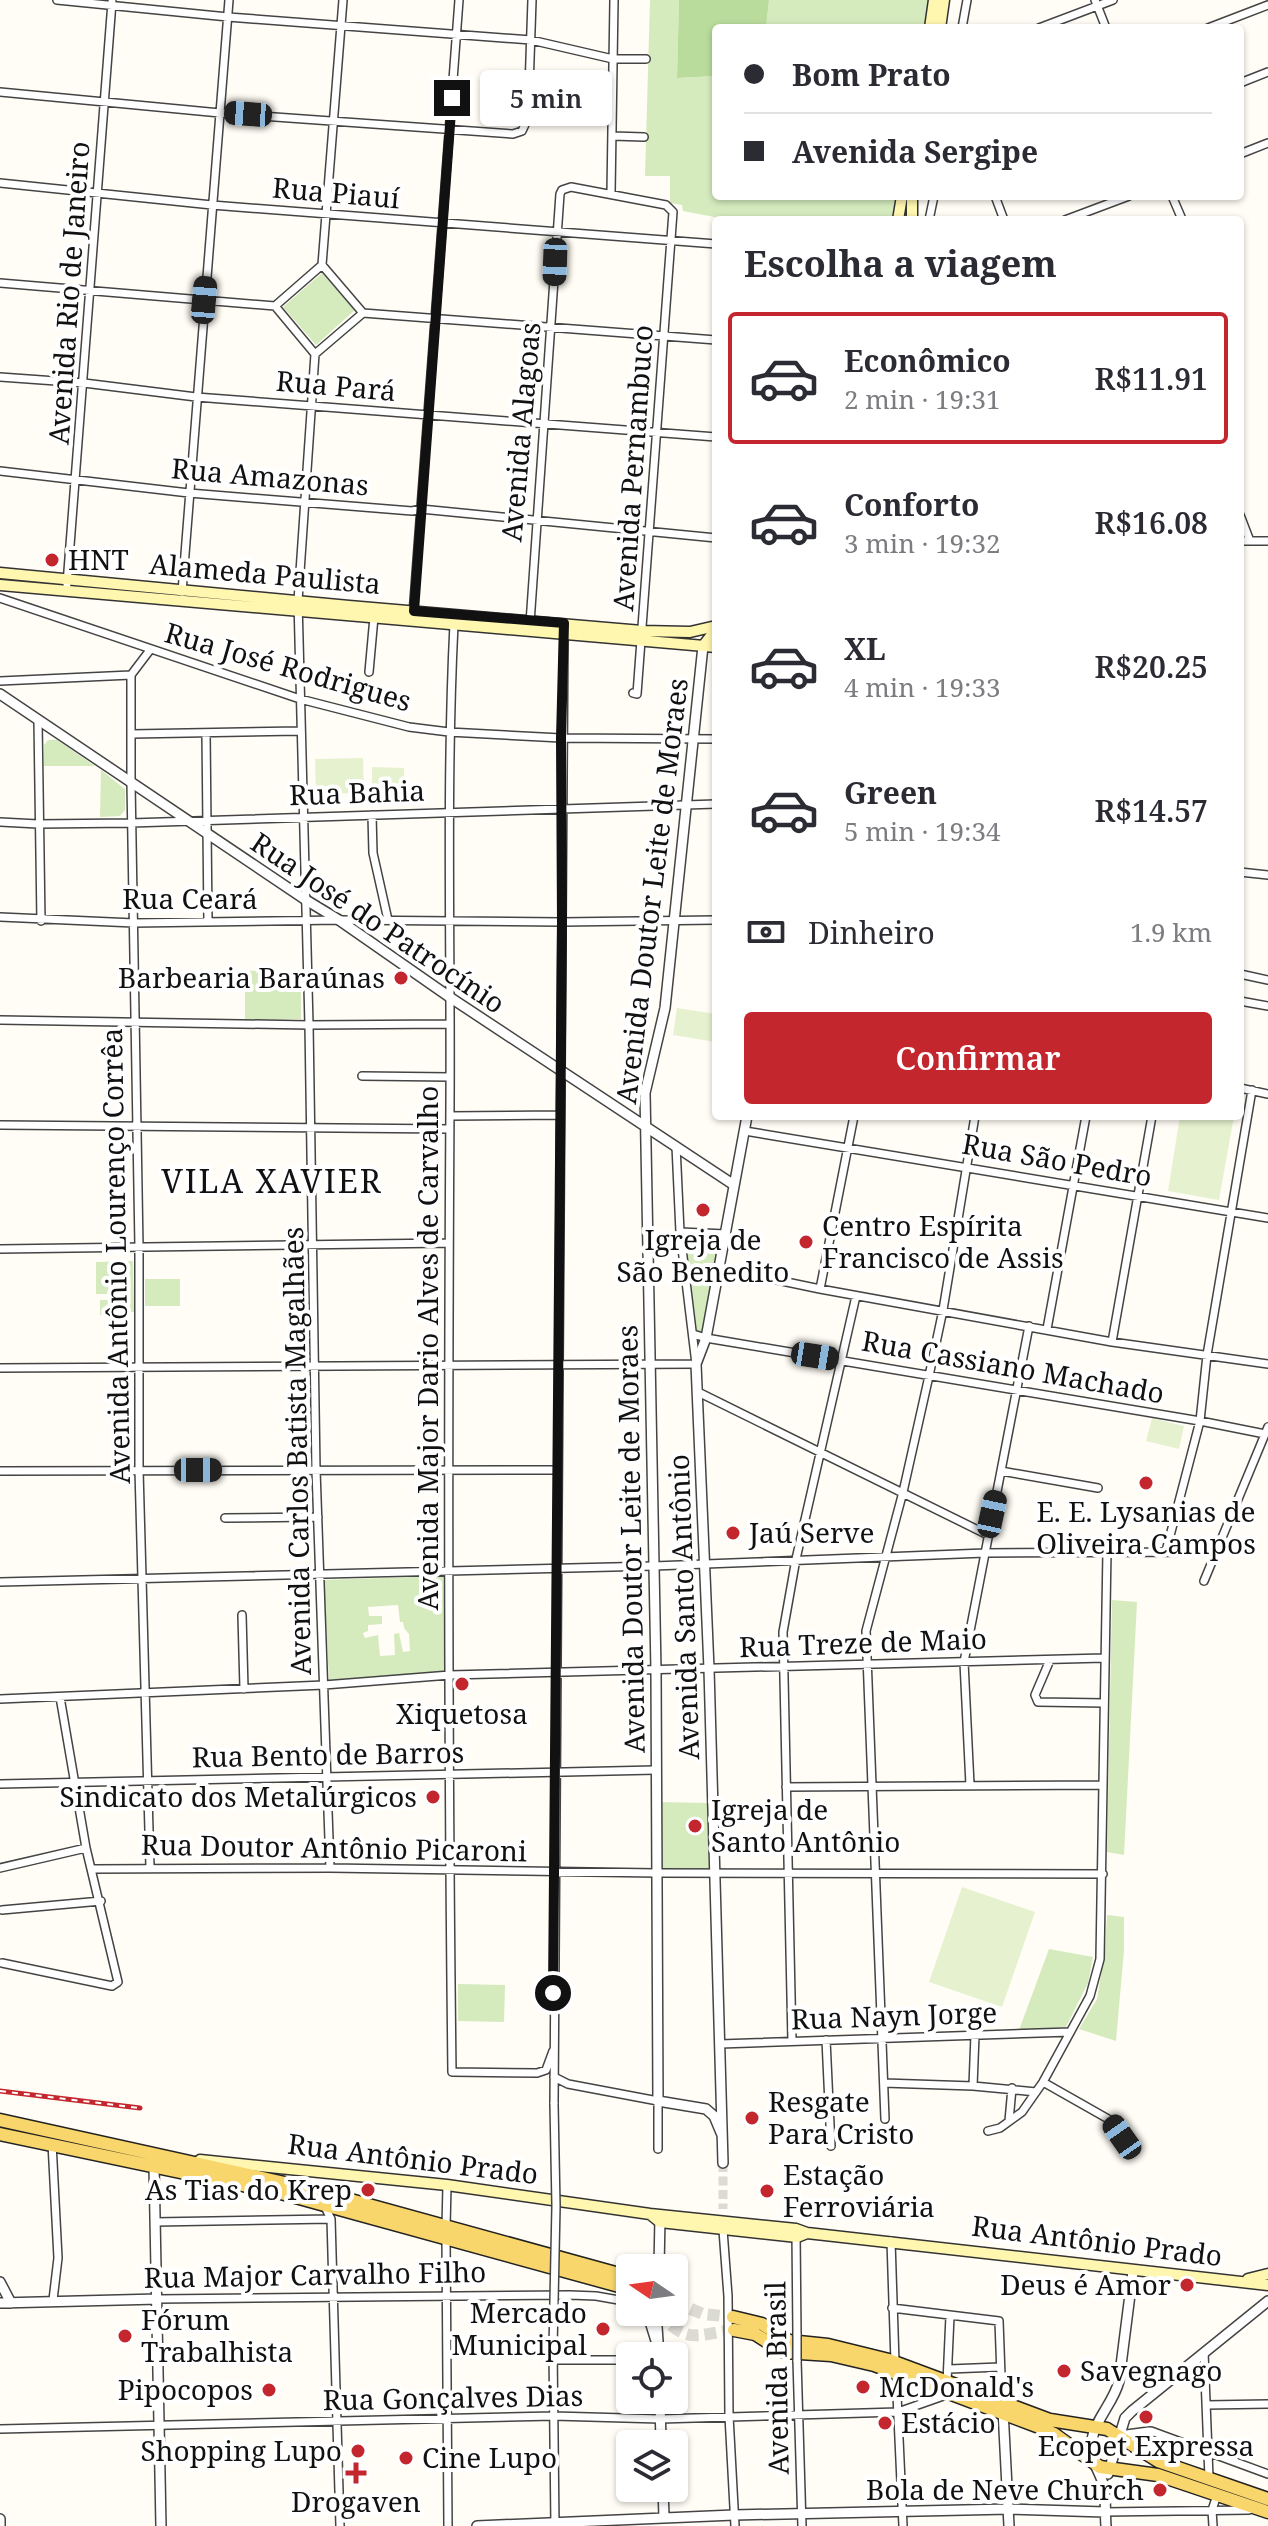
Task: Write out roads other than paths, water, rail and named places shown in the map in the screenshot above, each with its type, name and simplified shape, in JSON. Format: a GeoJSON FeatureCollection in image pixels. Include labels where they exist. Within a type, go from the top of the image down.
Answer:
{"type":"FeatureCollection","features":[{"type":"Feature","properties":{"kind":"main road"},"geometry":{"type":"LineString","coordinates":[[931,24],[934,0]]}},
{"type":"Feature","properties":{"kind":"main road"},"geometry":{"type":"LineString","coordinates":[[941,24],[944,0]]}},
{"type":"Feature","properties":{"kind":"main road","name":"Alameda Paulista"},"geometry":{"type":"LineString","coordinates":[[0,573],[67,584],[642,635],[712,647]]}},
{"type":"Feature","properties":{"kind":"main road","name":"Alameda Paulista"},"geometry":{"type":"LineString","coordinates":[[0,585],[67,584]]}},
{"type":"Feature","properties":{"kind":"main road","name":"Alameda Paulista"},"geometry":{"type":"LineString","coordinates":[[298,605],[374,617],[413,616],[454,624],[529,625]]}},
{"type":"Feature","properties":{"kind":"main road","name":"Alameda Paulista"},"geometry":{"type":"LineString","coordinates":[[642,635],[690,632],[712,627]]}},
{"type":"Feature","properties":{"kind":"main road"},"geometry":{"type":"LineString","coordinates":[[703,646],[712,636]]}},
{"type":"Feature","properties":{"kind":"main road"},"geometry":{"type":"LineString","coordinates":[[0,2120],[307,2188],[548,2268],[616,2285]]}},
{"type":"Feature","properties":{"kind":"main road"},"geometry":{"type":"LineString","coordinates":[[0,2134],[322,2203],[616,2274]]}},
{"type":"Feature","properties":{"kind":"main road","name":"Rua Antônio Prado"},"geometry":{"type":"LineString","coordinates":[[170,2157],[447,2185],[657,2217],[723,2220],[800,2233],[1268,2285]]}},
{"type":"Feature","properties":{"kind":"main road"},"geometry":{"type":"LineString","coordinates":[[1238,2281],[1268,2274]]}},
{"type":"Feature","properties":{"kind":"main road"},"geometry":{"type":"LineString","coordinates":[[733,2324],[784,2352],[831,2355],[949,2382],[1054,2434],[1093,2463],[1158,2475],[1217,2495],[1266,2507]]}},
{"type":"Feature","properties":{"kind":"main road"},"geometry":{"type":"LineString","coordinates":[[1003,2409],[1096,2426],[1119,2435],[1158,2461],[1231,2486],[1266,2507]]}},
{"type":"Feature","properties":{"kind":"main road"},"geometry":{"type":"LineString","coordinates":[[1217,2495],[1223,2488],[1231,2486]]}},
{"type":"Feature","properties":{"kind":"street"},"geometry":{"type":"LineString","coordinates":[[57,0],[112,2],[228,17],[531,40],[613,59],[646,59]]}},
{"type":"Feature","properties":{"kind":"street"},"geometry":{"type":"LineString","coordinates":[[182,595],[229,0]]}},
{"type":"Feature","properties":{"kind":"street"},"geometry":{"type":"LineString","coordinates":[[275,306],[322,265],[343,0]]}},
{"type":"Feature","properties":{"kind":"street"},"geometry":{"type":"LineString","coordinates":[[413,616],[459,0]]}},
{"type":"Feature","properties":{"kind":"street"},"geometry":{"type":"LineString","coordinates":[[0,92],[220,113],[513,134],[527,126],[532,0]]}},
{"type":"Feature","properties":{"kind":"street"},"geometry":{"type":"LineString","coordinates":[[614,0],[611,193],[671,208],[671,242]]}},
{"type":"Feature","properties":{"kind":"street"},"geometry":{"type":"LineString","coordinates":[[963,24],[967,0]]}},
{"type":"Feature","properties":{"kind":"street"},"geometry":{"type":"LineString","coordinates":[[1048,24],[1096,3],[1113,0]]}},
{"type":"Feature","properties":{"kind":"street","name":"Avenida Rio de Janeiro"},"geometry":{"type":"LineString","coordinates":[[67,584],[112,2]]}},
{"type":"Feature","properties":{"kind":"street"},"geometry":{"type":"LineString","coordinates":[[1096,3],[1104,24]]}},
{"type":"Feature","properties":{"kind":"street"},"geometry":{"type":"LineString","coordinates":[[1218,24],[1268,5]]}},
{"type":"Feature","properties":{"kind":"street"},"geometry":{"type":"LineString","coordinates":[[1244,81],[1268,72]]}},
{"type":"Feature","properties":{"kind":"street"},"geometry":{"type":"LineString","coordinates":[[612,136],[644,137]]}},
{"type":"Feature","properties":{"kind":"street"},"geometry":{"type":"LineString","coordinates":[[1244,152],[1268,143]]}},
{"type":"Feature","properties":{"kind":"street","name":"Rua Piauí"},"geometry":{"type":"LineString","coordinates":[[0,183],[212,205],[712,244]]}},
{"type":"Feature","properties":{"kind":"street","name":"Avenida Alagoas"},"geometry":{"type":"LineString","coordinates":[[529,625],[552,327],[556,233],[562,190],[571,187],[611,193]]}},
{"type":"Feature","properties":{"kind":"street"},"geometry":{"type":"LineString","coordinates":[[1076,216],[1118,200]]}},
{"type":"Feature","properties":{"kind":"street","name":"Avenida Pernambuco"},"geometry":{"type":"LineString","coordinates":[[633,693],[637,694],[651,533],[671,242]]}},
{"type":"Feature","properties":{"kind":"street"},"geometry":{"type":"LineString","coordinates":[[322,265],[363,313],[712,340]]}},
{"type":"Feature","properties":{"kind":"street"},"geometry":{"type":"LineString","coordinates":[[0,283],[275,306],[315,354],[363,313]]}},
{"type":"Feature","properties":{"kind":"street","name":"Avenida Carlos Batista Magalhães"},"geometry":{"type":"LineString","coordinates":[[315,354],[298,605],[299,731],[309,1025],[316,1470],[330,1868]]}},
{"type":"Feature","properties":{"kind":"street","name":"Rua Pará"},"geometry":{"type":"LineString","coordinates":[[0,377],[84,383],[196,397],[712,437]]}},
{"type":"Feature","properties":{"kind":"street","name":"Rua Amazonas"},"geometry":{"type":"LineString","coordinates":[[0,471],[189,493],[412,511],[421,509],[712,538]]}},
{"type":"Feature","properties":{"kind":"street"},"geometry":{"type":"LineString","coordinates":[[1244,525],[1250,541]]}},
{"type":"Feature","properties":{"kind":"street"},"geometry":{"type":"LineString","coordinates":[[1244,541],[1268,541]]}},
{"type":"Feature","properties":{"kind":"street","name":"Rua José Rodrigues"},"geometry":{"type":"LineString","coordinates":[[0,598],[300,699],[409,727],[561,738],[712,739]]}},
{"type":"Feature","properties":{"kind":"street"},"geometry":{"type":"LineString","coordinates":[[369,672],[374,617]]}},
{"type":"Feature","properties":{"kind":"street","name":"Avenida Major Dario Alves de Carvalho"},"geometry":{"type":"LineString","coordinates":[[454,624],[449,732],[451,998],[448,1243],[452,2072],[537,2073]]}},
{"type":"Feature","properties":{"kind":"street"},"geometry":{"type":"LineString","coordinates":[[555,2524],[553,2051],[564,628]]}},
{"type":"Feature","properties":{"kind":"street","name":"Avenida Doutor Leite de Moraes"},"geometry":{"type":"LineString","coordinates":[[658,2149],[656,1671],[645,1093],[665,1008],[703,646]]}},
{"type":"Feature","properties":{"kind":"street"},"geometry":{"type":"LineString","coordinates":[[0,681],[131,675],[150,650]]}},
{"type":"Feature","properties":{"kind":"street","name":"Avenida Antônio Lourenço Corrêa"},"geometry":{"type":"LineString","coordinates":[[131,675],[139,1470],[150,1867]]}},
{"type":"Feature","properties":{"kind":"street","name":"Rua José do Patrocínio"},"geometry":{"type":"LineString","coordinates":[[0,694],[734,1185]]}},
{"type":"Feature","properties":{"kind":"street"},"geometry":{"type":"LineString","coordinates":[[38,721],[41,921]]}},
{"type":"Feature","properties":{"kind":"street"},"geometry":{"type":"LineString","coordinates":[[132,734],[299,731]]}},
{"type":"Feature","properties":{"kind":"street"},"geometry":{"type":"LineString","coordinates":[[206,733],[208,922]]}},
{"type":"Feature","properties":{"kind":"street","name":"Rua Bahia"},"geometry":{"type":"LineString","coordinates":[[0,822],[131,823],[712,804]]}},
{"type":"Feature","properties":{"kind":"street"},"geometry":{"type":"LineString","coordinates":[[372,815],[373,853],[388,920]]}},
{"type":"Feature","properties":{"kind":"street"},"geometry":{"type":"LineString","coordinates":[[1244,872],[1268,875]]}},
{"type":"Feature","properties":{"kind":"street","name":"Rua Ceará"},"geometry":{"type":"LineString","coordinates":[[0,917],[134,923],[712,920]]}},
{"type":"Feature","properties":{"kind":"street"},"geometry":{"type":"LineString","coordinates":[[1244,975],[1268,980]]}},
{"type":"Feature","properties":{"kind":"street"},"geometry":{"type":"LineString","coordinates":[[1244,1002],[1268,1006]]}},
{"type":"Feature","properties":{"kind":"street"},"geometry":{"type":"LineString","coordinates":[[0,1020],[450,1024]]}},
{"type":"Feature","properties":{"kind":"street"},"geometry":{"type":"LineString","coordinates":[[362,1076],[450,1077]]}},
{"type":"Feature","properties":{"kind":"street"},"geometry":{"type":"LineString","coordinates":[[1244,1089],[1268,1094]]}},
{"type":"Feature","properties":{"kind":"street"},"geometry":{"type":"LineString","coordinates":[[1166,1551],[1200,1421],[1207,1355],[1252,1090]]}},
{"type":"Feature","properties":{"kind":"street"},"geometry":{"type":"LineString","coordinates":[[450,1116],[560,1115]]}},
{"type":"Feature","properties":{"kind":"street"},"geometry":{"type":"LineString","coordinates":[[0,1368],[696,1364],[706,1338],[746,1120]]}},
{"type":"Feature","properties":{"kind":"street"},"geometry":{"type":"LineString","coordinates":[[820,1289],[853,1120]]}},
{"type":"Feature","properties":{"kind":"street"},"geometry":{"type":"LineString","coordinates":[[885,2119],[866,1631],[903,1492],[943,1310],[974,1120]]}},
{"type":"Feature","properties":{"kind":"street"},"geometry":{"type":"LineString","coordinates":[[1047,1329],[1085,1120]]}},
{"type":"Feature","properties":{"kind":"street"},"geometry":{"type":"LineString","coordinates":[[1112,1342],[1151,1120]]}},
{"type":"Feature","properties":{"kind":"street"},"geometry":{"type":"LineString","coordinates":[[0,1125],[450,1129]]}},
{"type":"Feature","properties":{"kind":"street","name":"Rua São Pedro"},"geometry":{"type":"LineString","coordinates":[[745,1131],[1268,1218]]}},
{"type":"Feature","properties":{"kind":"street","name":"Avenida Santo Antônio"},"geometry":{"type":"LineString","coordinates":[[676,1146],[680,1232],[698,1392],[723,2163]]}},
{"type":"Feature","properties":{"kind":"street"},"geometry":{"type":"LineString","coordinates":[[680,1232],[726,1234]]}},
{"type":"Feature","properties":{"kind":"street"},"geometry":{"type":"LineString","coordinates":[[0,1249],[448,1243]]}},
{"type":"Feature","properties":{"kind":"street"},"geometry":{"type":"LineString","coordinates":[[719,1268],[1112,1342],[1268,1364]]}},
{"type":"Feature","properties":{"kind":"street"},"geometry":{"type":"LineString","coordinates":[[792,2041],[783,1632],[796,1559],[856,1296]]}},
{"type":"Feature","properties":{"kind":"street"},"geometry":{"type":"LineString","coordinates":[[970,1785],[964,1662],[1029,1326]]}},
{"type":"Feature","properties":{"kind":"street","name":"Rua Cassiano Machado"},"geometry":{"type":"LineString","coordinates":[[693,1334],[929,1376],[1266,1430]]}},
{"type":"Feature","properties":{"kind":"street"},"geometry":{"type":"LineString","coordinates":[[698,1392],[988,1535]]}},
{"type":"Feature","properties":{"kind":"street"},"geometry":{"type":"LineString","coordinates":[[1204,1581],[1266,1430]]}},
{"type":"Feature","properties":{"kind":"street"},"geometry":{"type":"LineString","coordinates":[[0,1471],[556,1470]]}},
{"type":"Feature","properties":{"kind":"street"},"geometry":{"type":"LineString","coordinates":[[1001,1471],[1098,1488]]}},
{"type":"Feature","properties":{"kind":"street"},"geometry":{"type":"LineString","coordinates":[[225,1518],[318,1517]]}},
{"type":"Feature","properties":{"kind":"street"},"geometry":{"type":"LineString","coordinates":[[988,2131],[1000,2128],[1022,2112],[1043,2082],[1090,1996],[1100,1959],[1107,1551]]}},
{"type":"Feature","properties":{"kind":"street"},"geometry":{"type":"LineString","coordinates":[[0,1582],[319,1576],[985,1553],[1216,1552]]}},
{"type":"Feature","properties":{"kind":"street"},"geometry":{"type":"LineString","coordinates":[[242,1615],[244,1689]]}},
{"type":"Feature","properties":{"kind":"street","name":"Rua Treze de Maio"},"geometry":{"type":"LineString","coordinates":[[0,1699],[324,1685],[450,1675],[1104,1658]]}},
{"type":"Feature","properties":{"kind":"street"},"geometry":{"type":"LineString","coordinates":[[1050,1660],[1035,1695],[1038,1702],[1104,1703]]}},
{"type":"Feature","properties":{"kind":"street"},"geometry":{"type":"LineString","coordinates":[[2,1963],[112,1986],[118,1982],[86,1848],[60,1697]]}},
{"type":"Feature","properties":{"kind":"street","name":"Rua Bento de Barros"},"geometry":{"type":"LineString","coordinates":[[0,1784],[656,1770]]}},
{"type":"Feature","properties":{"kind":"street"},"geometry":{"type":"LineString","coordinates":[[786,1787],[1103,1785]]}},
{"type":"Feature","properties":{"kind":"street"},"geometry":{"type":"LineString","coordinates":[[0,1868],[86,1848]]}},
{"type":"Feature","properties":{"kind":"street","name":"Rua Doutor Antônio Picaroni"},"geometry":{"type":"LineString","coordinates":[[93,1869],[1103,1874]]}},
{"type":"Feature","properties":{"kind":"street"},"geometry":{"type":"LineString","coordinates":[[2,1910],[101,1901]]}},
{"type":"Feature","properties":{"kind":"street","name":"Rua Nayn Jorge"},"geometry":{"type":"LineString","coordinates":[[720,2044],[1070,2032]]}},
{"type":"Feature","properties":{"kind":"street"},"geometry":{"type":"LineString","coordinates":[[973,2086],[975,2035]]}},
{"type":"Feature","properties":{"kind":"street"},"geometry":{"type":"LineString","coordinates":[[826,2040],[831,2146]]}},
{"type":"Feature","properties":{"kind":"street"},"geometry":{"type":"LineString","coordinates":[[537,2073],[546,2070],[553,2051]]}},
{"type":"Feature","properties":{"kind":"street"},"geometry":{"type":"LineString","coordinates":[[537,2073],[553,2092]]}},
{"type":"Feature","properties":{"kind":"street"},"geometry":{"type":"LineString","coordinates":[[554,2077],[568,2084],[706,2109],[721,2104]]}},
{"type":"Feature","properties":{"kind":"street"},"geometry":{"type":"LineString","coordinates":[[1043,2082],[1110,2120],[1128,2148]]}},
{"type":"Feature","properties":{"kind":"street"},"geometry":{"type":"LineString","coordinates":[[884,2083],[1012,2088],[1036,2092]]}},
{"type":"Feature","properties":{"kind":"street"},"geometry":{"type":"LineString","coordinates":[[553,2092],[568,2084]]}},
{"type":"Feature","properties":{"kind":"street"},"geometry":{"type":"LineString","coordinates":[[1009,2121],[1012,2088]]}},
{"type":"Feature","properties":{"kind":"street"},"geometry":{"type":"LineString","coordinates":[[706,2109],[714,2116],[722,2135]]}},
{"type":"Feature","properties":{"kind":"street"},"geometry":{"type":"LineString","coordinates":[[52,2143],[58,2258],[53,2300]]}},
{"type":"Feature","properties":{"kind":"street"},"geometry":{"type":"LineString","coordinates":[[154,2166],[161,2526]]}},
{"type":"Feature","properties":{"kind":"street"},"geometry":{"type":"LineString","coordinates":[[447,2185],[448,2526]]}},
{"type":"Feature","properties":{"kind":"street"},"geometry":{"type":"LineString","coordinates":[[322,2203],[331,2219],[340,2526]]}},
{"type":"Feature","properties":{"kind":"street"},"geometry":{"type":"LineString","coordinates":[[657,2217],[658,2254]]}},
{"type":"Feature","properties":{"kind":"street"},"geometry":{"type":"LineString","coordinates":[[155,2222],[331,2219]]}},
{"type":"Feature","properties":{"kind":"street"},"geometry":{"type":"LineString","coordinates":[[723,2220],[734,2521]]}},
{"type":"Feature","properties":{"kind":"street","name":"Avenida Brasil"},"geometry":{"type":"LineString","coordinates":[[800,2233],[797,2360],[802,2526]]}},
{"type":"Feature","properties":{"kind":"street"},"geometry":{"type":"LineString","coordinates":[[891,2241],[903,2526]]}},
{"type":"Feature","properties":{"kind":"street"},"geometry":{"type":"LineString","coordinates":[[1104,2484],[1093,2463],[1091,2447],[1096,2426],[1115,2396],[1119,2381],[1133,2271]]}},
{"type":"Feature","properties":{"kind":"street"},"geometry":{"type":"LineString","coordinates":[[0,2282],[6,2303]]}},
{"type":"Feature","properties":{"kind":"street","name":"Rua Major Carvalho Filho"},"geometry":{"type":"LineString","coordinates":[[6,2303],[570,2295],[616,2300]]}},
{"type":"Feature","properties":{"kind":"street"},"geometry":{"type":"LineString","coordinates":[[1106,2526],[1104,2484],[1125,2418],[1203,2351],[1268,2301]]}},
{"type":"Feature","properties":{"kind":"street"},"geometry":{"type":"LineString","coordinates":[[892,2308],[999,2321],[1009,2526]]}},
{"type":"Feature","properties":{"kind":"street"},"geometry":{"type":"LineString","coordinates":[[949,2382],[950,2316]]}},
{"type":"Feature","properties":{"kind":"street"},"geometry":{"type":"LineString","coordinates":[[1203,2351],[1209,2478]]}},
{"type":"Feature","properties":{"kind":"street"},"geometry":{"type":"LineString","coordinates":[[553,2360],[616,2360]]}},
{"type":"Feature","properties":{"kind":"street","name":"Rua Gonçalves Dias"},"geometry":{"type":"LineString","coordinates":[[0,2429],[554,2416],[660,2419],[898,2412],[949,2382],[1000,2367]]}},
{"type":"Feature","properties":{"kind":"street"},"geometry":{"type":"LineString","coordinates":[[1207,2405],[1268,2404]]}},
{"type":"Feature","properties":{"kind":"street"},"geometry":{"type":"LineString","coordinates":[[660,2414],[660,2430]]}},
{"type":"Feature","properties":{"kind":"street"},"geometry":{"type":"LineString","coordinates":[[1119,2435],[1151,2431],[1268,2474]]}},
{"type":"Feature","properties":{"kind":"street"},"geometry":{"type":"LineString","coordinates":[[1131,2444],[1151,2431]]}},
{"type":"Feature","properties":{"kind":"street"},"geometry":{"type":"LineString","coordinates":[[1213,2526],[1212,2510],[1217,2495]]}},
{"type":"Feature","properties":{"kind":"street"},"geometry":{"type":"LineString","coordinates":[[663,2502],[664,2522]]}},
{"type":"Feature","properties":{"kind":"street"},"geometry":{"type":"LineString","coordinates":[[477,2526],[734,2521],[802,2514],[1009,2509],[1105,2512],[1266,2507]]}},
{"type":"Feature","properties":{"kind":"street"},"geometry":{"type":"LineString","coordinates":[[0,2519],[0,2526]]}},
{"type":"Feature","properties":{"kind":"tunnel"},"geometry":{"type":"LineString","coordinates":[[723,2163],[723,2209]]}},
{"type":"Feature","properties":{"kind":"tunnel"},"geometry":{"type":"LineString","coordinates":[[688,2308],[703,2314],[733,2317]]}},
{"type":"Feature","properties":{"kind":"tunnel"},"geometry":{"type":"LineString","coordinates":[[672,2326],[693,2335],[734,2330]]}},
{"type":"Feature","properties":{"kind":"railway"},"geometry":{"type":"LineString","coordinates":[[0,2091],[140,2108]]}},
{"type":"Feature","properties":{"kind":"place","name":"HNT"},"geometry":{"type":"Point","coordinates":[52,560]}},
{"type":"Feature","properties":{"kind":"place","name":"Barbearia Baraúnas"},"geometry":{"type":"Point","coordinates":[401,978]}},
{"type":"Feature","properties":{"kind":"place","name":"Igreja de São Benedito"},"geometry":{"type":"Point","coordinates":[703,1210]}},
{"type":"Feature","properties":{"kind":"place","name":"Centro Espírita Francisco de Assis"},"geometry":{"type":"Point","coordinates":[806,1242]}},
{"type":"Feature","properties":{"kind":"place","name":"E. E. Lysanias de Oliveira Campos"},"geometry":{"type":"Point","coordinates":[1146,1483]}},
{"type":"Feature","properties":{"kind":"place","name":"Jaú Serve"},"geometry":{"type":"Point","coordinates":[733,1533]}},
{"type":"Feature","properties":{"kind":"place","name":"Xiquetosa"},"geometry":{"type":"Point","coordinates":[462,1684]}},
{"type":"Feature","properties":{"kind":"place","name":"Sindicato dos Metalúrgicos"},"geometry":{"type":"Point","coordinates":[433,1797]}},
{"type":"Feature","properties":{"kind":"place","name":"Igreja de Santo Antônio"},"geometry":{"type":"Point","coordinates":[695,1826]}},
{"type":"Feature","properties":{"kind":"place","name":"Resgate Para Cristo"},"geometry":{"type":"Point","coordinates":[752,2118]}},
{"type":"Feature","properties":{"kind":"place","name":"As Tias do Krep"},"geometry":{"type":"Point","coordinates":[368,2190]}},
{"type":"Feature","properties":{"kind":"place","name":"Estação Ferroviária"},"geometry":{"type":"Point","coordinates":[767,2191]}},
{"type":"Feature","properties":{"kind":"place","name":"Deus é Amor"},"geometry":{"type":"Point","coordinates":[1187,2285]}},
{"type":"Feature","properties":{"kind":"place","name":"Mercado Municipal"},"geometry":{"type":"Point","coordinates":[603,2329]}},
{"type":"Feature","properties":{"kind":"place","name":"Fórum Trabalhista"},"geometry":{"type":"Point","coordinates":[125,2336]}},
{"type":"Feature","properties":{"kind":"place","name":"Savegnago"},"geometry":{"type":"Point","coordinates":[1064,2371]}},
{"type":"Feature","properties":{"kind":"place","name":"McDonald's"},"geometry":{"type":"Point","coordinates":[863,2387]}},
{"type":"Feature","properties":{"kind":"place","name":"Pipocopos"},"geometry":{"type":"Point","coordinates":[269,2390]}},
{"type":"Feature","properties":{"kind":"place","name":"Ecopet Expressa"},"geometry":{"type":"Point","coordinates":[1146,2417]}},
{"type":"Feature","properties":{"kind":"place","name":"Estácio"},"geometry":{"type":"Point","coordinates":[885,2423]}},
{"type":"Feature","properties":{"kind":"place","name":"Shopping Lupo"},"geometry":{"type":"Point","coordinates":[358,2451]}},
{"type":"Feature","properties":{"kind":"place","name":"Cine Lupo"},"geometry":{"type":"Point","coordinates":[406,2458]}},
{"type":"Feature","properties":{"kind":"place","name":"Drogaven"},"geometry":{"type":"Point","coordinates":[356,2473]}},
{"type":"Feature","properties":{"kind":"place","name":"Bola de Neve Church"},"geometry":{"type":"Point","coordinates":[1160,2490]}},
{"type":"Feature","properties":{"kind":"district","name":"VILA XAVIER"},"geometry":{"type":"Point","coordinates":[272,1182]}}]}
